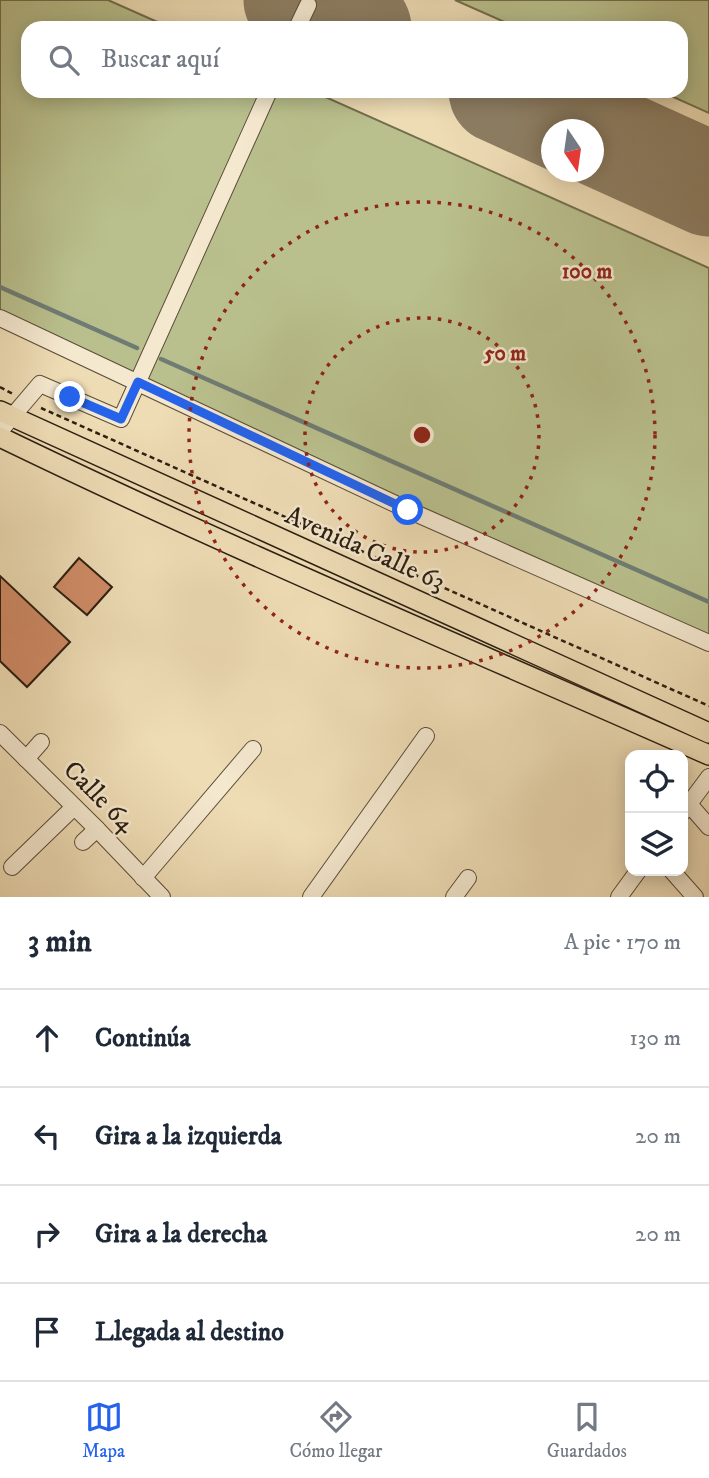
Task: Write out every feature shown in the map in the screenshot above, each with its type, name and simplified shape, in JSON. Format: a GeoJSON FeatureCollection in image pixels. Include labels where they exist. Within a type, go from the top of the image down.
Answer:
{"type":"FeatureCollection","features":[{"type":"Feature","properties":{"kind":"main road","name":"Avenida Calle 63"},"geometry":{"type":"LineString","coordinates":[[4,420],[709,733]]}},
{"type":"Feature","properties":{"kind":"main road","name":"Avenida Calle 63"},"geometry":{"type":"LineString","coordinates":[[0,437],[264,559],[709,755]]}},
{"type":"Feature","properties":{"kind":"street"},"geometry":{"type":"LineString","coordinates":[[300,21],[307,5]]}},
{"type":"Feature","properties":{"kind":"street"},"geometry":{"type":"LineString","coordinates":[[4,420],[40,384],[121,419],[266,98]]}},
{"type":"Feature","properties":{"kind":"street"},"geometry":{"type":"LineString","coordinates":[[0,318],[408,510],[709,643]]}},
{"type":"Feature","properties":{"kind":"street","name":"Calle 64"},"geometry":{"type":"LineString","coordinates":[[0,733],[162,897]]}},
{"type":"Feature","properties":{"kind":"street"},"geometry":{"type":"LineString","coordinates":[[311,897],[426,736]]}},
{"type":"Feature","properties":{"kind":"street"},"geometry":{"type":"LineString","coordinates":[[26,759],[41,742]]}},
{"type":"Feature","properties":{"kind":"street"},"geometry":{"type":"LineString","coordinates":[[144,878],[253,749]]}},
{"type":"Feature","properties":{"kind":"street"},"geometry":{"type":"LineString","coordinates":[[688,805],[709,776]]}},
{"type":"Feature","properties":{"kind":"street"},"geometry":{"type":"LineString","coordinates":[[12,867],[74,807]]}},
{"type":"Feature","properties":{"kind":"street"},"geometry":{"type":"LineString","coordinates":[[688,810],[709,827]]}},
{"type":"Feature","properties":{"kind":"street"},"geometry":{"type":"LineString","coordinates":[[83,842],[97,830]]}},
{"type":"Feature","properties":{"kind":"street"},"geometry":{"type":"LineString","coordinates":[[619,897],[634,876]]}},
{"type":"Feature","properties":{"kind":"street"},"geometry":{"type":"LineString","coordinates":[[676,876],[695,897]]}},
{"type":"Feature","properties":{"kind":"street"},"geometry":{"type":"LineString","coordinates":[[454,897],[468,878]]}},
{"type":"Feature","properties":{"kind":"path"},"geometry":{"type":"LineString","coordinates":[[26,400],[709,706]]}},
{"type":"Feature","properties":{"kind":"green space"},"geometry":{"type":"Polygon","coordinates":[[[0,0],[108,0],[155,21],[21,21],[21,98],[328,98],[709,268],[709,635],[390,493],[0,312],[0,0]]]}},
{"type":"Feature","properties":{"kind":"green space"},"geometry":{"type":"Polygon","coordinates":[[[455,0],[709,0],[709,113],[676,98],[688,98],[688,21],[502,21],[455,0]]]}},
{"type":"Feature","properties":{"kind":"building"},"geometry":{"type":"Polygon","coordinates":[[[79,558],[112,587],[87,615],[54,587],[79,558]]]}},
{"type":"Feature","properties":{"kind":"building"},"geometry":{"type":"Polygon","coordinates":[[[0,576],[70,642],[27,687],[0,661],[0,576]]]}},
{"type":"Feature","properties":{"kind":"waterway"},"geometry":{"type":"LineString","coordinates":[[0,287],[137,348]]}},
{"type":"Feature","properties":{"kind":"waterway"},"geometry":{"type":"LineString","coordinates":[[161,359],[709,602]]}},
{"type":"Feature","properties":{"kind":"runway"},"geometry":{"type":"LineString","coordinates":[[296,0],[343,21]]}},
{"type":"Feature","properties":{"kind":"runway"},"geometry":{"type":"LineString","coordinates":[[516,98],[563,119]]}},
{"type":"Feature","properties":{"kind":"runway"},"geometry":{"type":"LineString","coordinates":[[604,137],[709,184]]}},
{"type":"Feature","properties":{"kind":"route"},"geometry":{"type":"LineString","coordinates":[[70,397],[121,419],[138,382],[408,510]]}}]}
